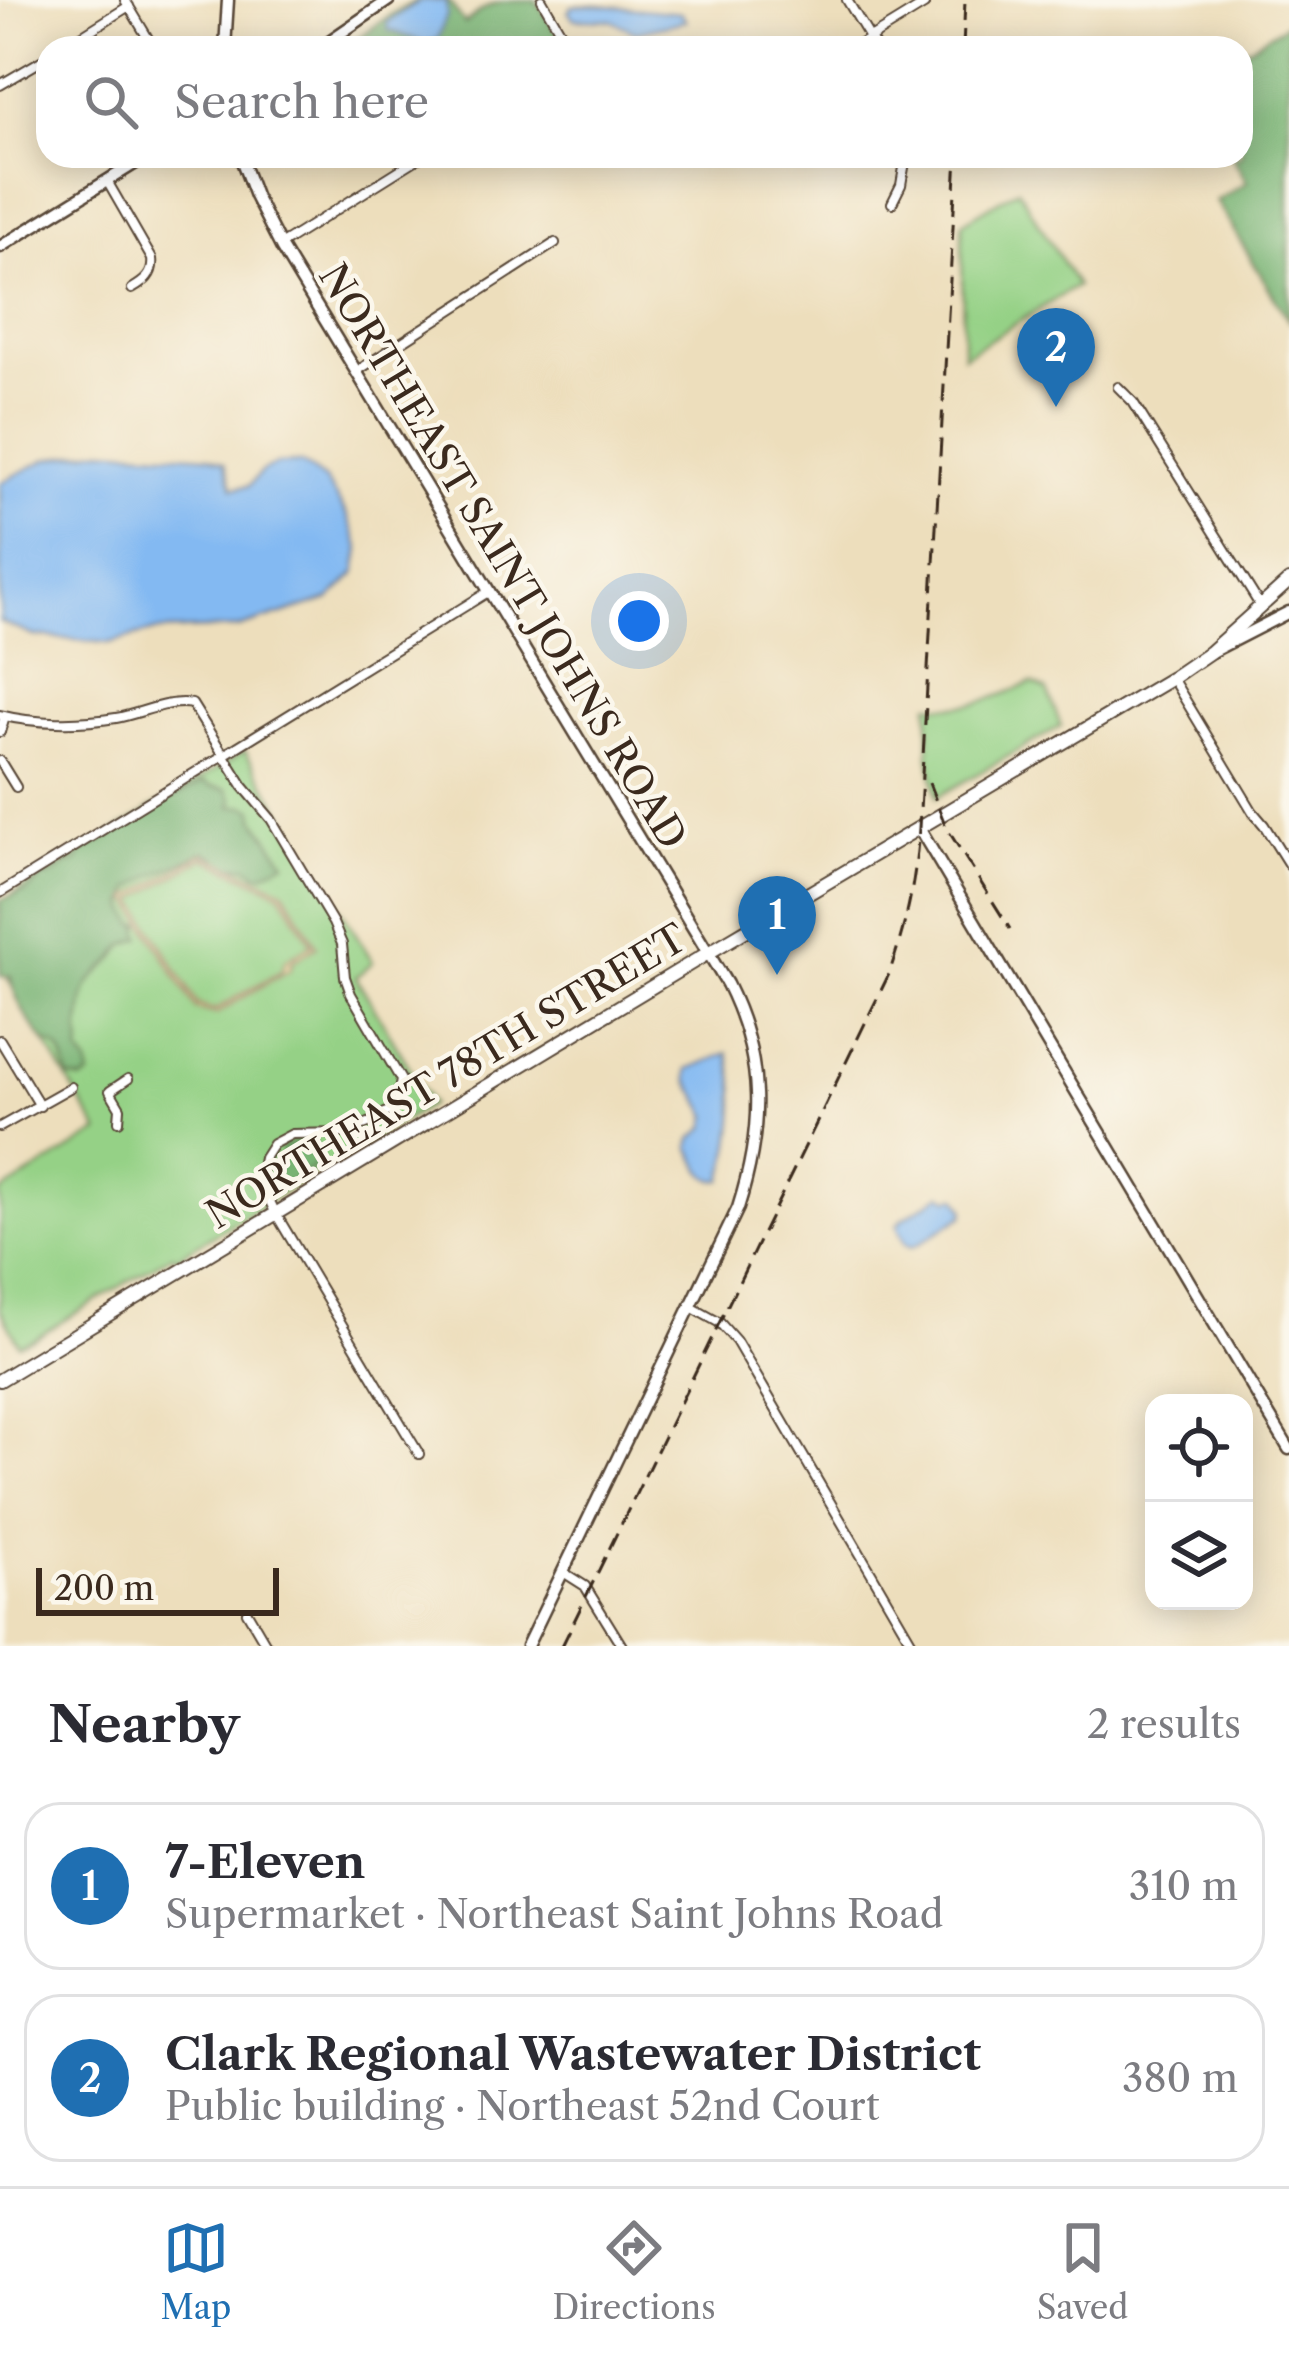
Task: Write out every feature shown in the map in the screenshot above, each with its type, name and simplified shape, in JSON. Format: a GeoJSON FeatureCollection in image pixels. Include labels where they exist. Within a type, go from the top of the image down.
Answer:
{"type":"FeatureCollection","features":[{"type":"Feature","properties":{"kind":"main road"},"geometry":{"type":"LineString","coordinates":[[226,36],[228,0]]}},
{"type":"Feature","properties":{"kind":"main road"},"geometry":{"type":"LineString","coordinates":[[337,36],[388,0]]}},
{"type":"Feature","properties":{"kind":"main road"},"geometry":{"type":"LineString","coordinates":[[0,247],[128,168]]}},
{"type":"Feature","properties":{"kind":"main road","name":"NORTHEAST SAINT JOHNS ROAD"},"geometry":{"type":"LineString","coordinates":[[245,168],[280,245],[708,953],[730,992],[750,1046],[757,1123],[738,1208],[527,1646]]}},
{"type":"Feature","properties":{"kind":"main road","name":"NORTHEAST 78TH STREET"},"geometry":{"type":"LineString","coordinates":[[0,1380],[1172,678],[1210,652],[1289,580]]}},
{"type":"Feature","properties":{"kind":"main road"},"geometry":{"type":"LineString","coordinates":[[1210,652],[1289,612]]}},
{"type":"Feature","properties":{"kind":"main road"},"geometry":{"type":"LineString","coordinates":[[920,828],[1289,1449]]}},
{"type":"Feature","properties":{"kind":"street"},"geometry":{"type":"LineString","coordinates":[[542,0],[564,36]]}},
{"type":"Feature","properties":{"kind":"street"},"geometry":{"type":"LineString","coordinates":[[847,0],[869,36]]}},
{"type":"Feature","properties":{"kind":"street"},"geometry":{"type":"LineString","coordinates":[[79,36],[127,3],[147,36]]}},
{"type":"Feature","properties":{"kind":"street"},"geometry":{"type":"LineString","coordinates":[[873,36],[924,5]]}},
{"type":"Feature","properties":{"kind":"street"},"geometry":{"type":"LineString","coordinates":[[0,85],[36,64]]}},
{"type":"Feature","properties":{"kind":"street"},"geometry":{"type":"LineString","coordinates":[[280,245],[403,168]]}},
{"type":"Feature","properties":{"kind":"street"},"geometry":{"type":"LineString","coordinates":[[892,202],[904,168]]}},
{"type":"Feature","properties":{"kind":"street"},"geometry":{"type":"LineString","coordinates":[[107,181],[149,250],[153,268],[132,289]]}},
{"type":"Feature","properties":{"kind":"street"},"geometry":{"type":"LineString","coordinates":[[356,372],[554,243]]}},
{"type":"Feature","properties":{"kind":"street"},"geometry":{"type":"LineString","coordinates":[[1118,388],[1133,402],[1261,608]]}},
{"type":"Feature","properties":{"kind":"street"},"geometry":{"type":"LineString","coordinates":[[0,893],[488,592]]}},
{"type":"Feature","properties":{"kind":"street"},"geometry":{"type":"LineString","coordinates":[[1172,678],[1289,866]]}},
{"type":"Feature","properties":{"kind":"street"},"geometry":{"type":"LineString","coordinates":[[0,732],[2,715],[106,719],[189,702],[243,786],[271,819],[333,922],[351,994],[398,1071],[400,1094],[390,1110],[358,1128],[292,1134],[273,1144],[261,1173],[276,1214],[419,1454]]}},
{"type":"Feature","properties":{"kind":"street"},"geometry":{"type":"LineString","coordinates":[[0,761],[16,787]]}},
{"type":"Feature","properties":{"kind":"street"},"geometry":{"type":"LineString","coordinates":[[1279,849],[1289,843]]}},
{"type":"Feature","properties":{"kind":"street"},"geometry":{"type":"LineString","coordinates":[[0,1040],[40,1106]]}},
{"type":"Feature","properties":{"kind":"street"},"geometry":{"type":"LineString","coordinates":[[119,1121],[120,1108],[110,1091],[128,1079]]}},
{"type":"Feature","properties":{"kind":"street"},"geometry":{"type":"LineString","coordinates":[[0,1127],[71,1087]]}},
{"type":"Feature","properties":{"kind":"street"},"geometry":{"type":"LineString","coordinates":[[691,1307],[734,1336],[914,1646]]}},
{"type":"Feature","properties":{"kind":"street"},"geometry":{"type":"LineString","coordinates":[[562,1572],[589,1591],[622,1646]]}},
{"type":"Feature","properties":{"kind":"street"},"geometry":{"type":"LineString","coordinates":[[247,1612],[267,1646]]}},
{"type":"Feature","properties":{"kind":"green space"},"geometry":{"type":"Polygon","coordinates":[[[418,0],[448,0],[465,24],[496,3],[536,0],[559,36],[361,36],[418,0]]]}},
{"type":"Feature","properties":{"kind":"green space"},"geometry":{"type":"Polygon","coordinates":[[[1289,22],[1289,321],[1216,201],[1247,182],[1239,168],[1253,168],[1253,44],[1289,22]]]}},
{"type":"Feature","properties":{"kind":"green space"},"geometry":{"type":"Polygon","coordinates":[[[1018,189],[1077,286],[963,356],[962,223],[1018,189]]]}},
{"type":"Feature","properties":{"kind":"green space"},"geometry":{"type":"Polygon","coordinates":[[[1032,683],[1047,690],[1061,726],[937,797],[929,757],[929,704],[969,704],[1032,683]]]}},
{"type":"Feature","properties":{"kind":"green space"},"geometry":{"type":"Polygon","coordinates":[[[245,751],[373,962],[356,977],[431,1104],[175,1258],[172,1255],[19,1344],[0,1309],[0,1193],[99,1132],[0,966],[0,902],[245,751]]]}},
{"type":"Feature","properties":{"kind":"green space"},"geometry":{"type":"Polygon","coordinates":[[[203,782],[227,789],[231,806],[254,810],[285,862],[257,874],[245,866],[222,865],[205,852],[131,889],[126,907],[135,924],[141,925],[142,938],[124,946],[87,989],[80,1054],[90,1077],[82,1081],[69,1078],[61,1053],[43,1039],[22,1009],[11,976],[0,976],[0,900],[27,891],[152,808],[203,782]]]}},
{"type":"Feature","properties":{"kind":"green space"},"geometry":{"type":"Polygon","coordinates":[[[297,1136],[312,1136],[315,1146],[307,1150],[320,1153],[317,1165],[290,1183],[274,1183],[274,1161],[297,1136]]]}},
{"type":"Feature","properties":{"kind":"sand"},"geometry":{"type":"Polygon","coordinates":[[[203,854],[284,890],[317,946],[290,963],[292,968],[216,1014],[196,1009],[129,898],[203,854]],[[204,858],[135,900],[198,1005],[215,1010],[281,971],[286,960],[312,944],[281,893],[204,858]]]}},
{"type":"Feature","properties":{"kind":"water"},"geometry":{"type":"Polygon","coordinates":[[[422,0],[446,1],[447,15],[439,36],[405,36],[388,30],[387,22],[422,0]]]}},
{"type":"Feature","properties":{"kind":"water"},"geometry":{"type":"Polygon","coordinates":[[[572,6],[681,13],[686,21],[636,32],[610,20],[574,19],[568,12],[572,6]]]}},
{"type":"Feature","properties":{"kind":"water"},"geometry":{"type":"Polygon","coordinates":[[[103,449],[209,456],[225,463],[233,488],[249,486],[262,471],[277,464],[301,463],[325,480],[347,515],[360,549],[356,573],[330,599],[238,628],[156,631],[109,643],[34,636],[0,622],[0,483],[47,459],[103,449]]]}},
{"type":"Feature","properties":{"kind":"water"},"geometry":{"type":"Polygon","coordinates":[[[728,1053],[734,1116],[723,1180],[716,1180],[702,1170],[690,1147],[692,1139],[706,1128],[709,1116],[688,1080],[688,1069],[728,1053]]]}},
{"type":"Feature","properties":{"kind":"water"},"geometry":{"type":"Polygon","coordinates":[[[942,1194],[958,1197],[964,1215],[917,1245],[905,1244],[897,1226],[901,1220],[942,1194]]]}},
{"type":"Feature","properties":{"kind":"railway"},"geometry":{"type":"LineString","coordinates":[[964,36],[965,0]]}},
{"type":"Feature","properties":{"kind":"railway"},"geometry":{"type":"LineString","coordinates":[[562,1646],[889,974],[905,919],[919,828],[956,168]]}},
{"type":"Feature","properties":{"kind":"railway"},"geometry":{"type":"LineString","coordinates":[[929,783],[946,827],[1010,929]]}},
{"type":"Feature","properties":{"kind":"place","name":"Clark Regional Wastewater District"},"geometry":{"type":"Point","coordinates":[1056,407]}},
{"type":"Feature","properties":{"kind":"place","name":"7-Eleven"},"geometry":{"type":"Point","coordinates":[777,975]}}]}
